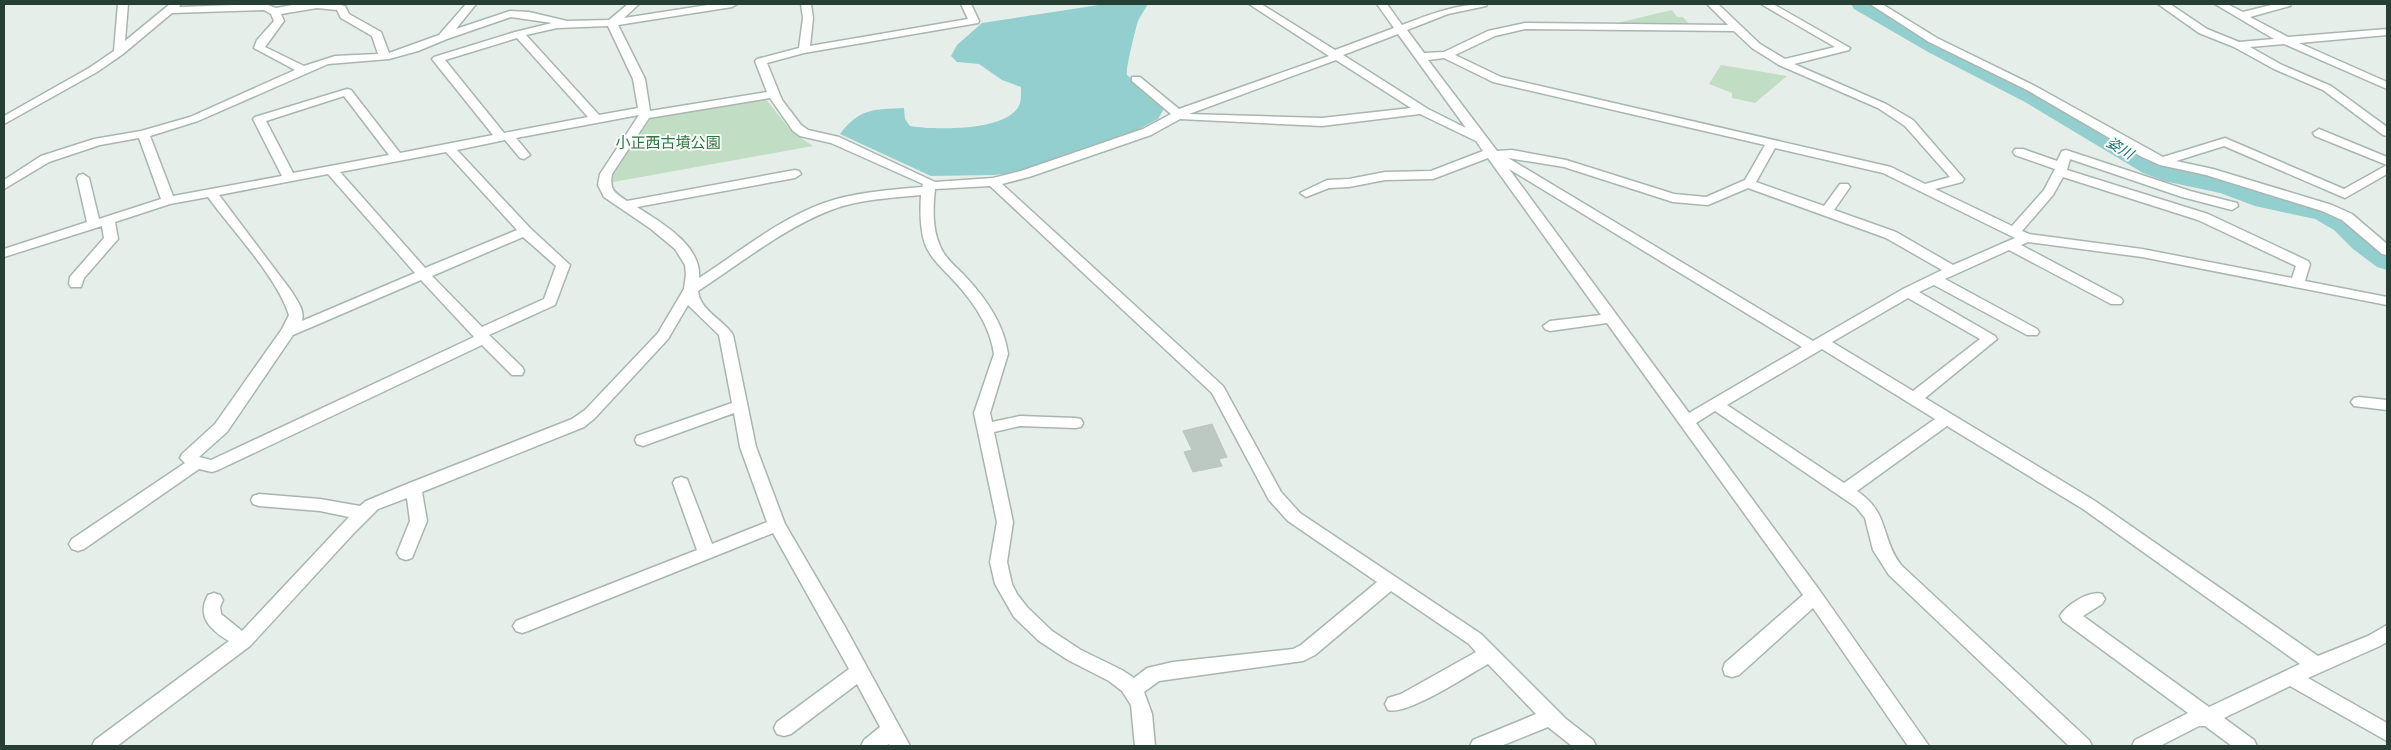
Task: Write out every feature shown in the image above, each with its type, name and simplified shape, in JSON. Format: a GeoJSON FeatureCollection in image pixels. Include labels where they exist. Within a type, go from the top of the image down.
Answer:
{"type":"FeatureCollection","features":[{"type":"Feature","properties":{"kind":"street"},"geometry":{"type":"LineString","coordinates":[[119,52],[123,4]]}},
{"type":"Feature","properties":{"kind":"street"},"geometry":{"type":"LineString","coordinates":[[443,37],[471,4]]}},
{"type":"Feature","properties":{"kind":"street"},"geometry":{"type":"LineString","coordinates":[[529,15],[545,4]]}},
{"type":"Feature","properties":{"kind":"street"},"geometry":{"type":"LineString","coordinates":[[612,22],[634,4]]}},
{"type":"Feature","properties":{"kind":"street"},"geometry":{"type":"LineString","coordinates":[[524,155],[438,59],[519,34],[557,26],[612,22],[732,4]]}},
{"type":"Feature","properties":{"kind":"street"},"geometry":{"type":"LineString","coordinates":[[804,50],[808,18],[806,4]]}},
{"type":"Feature","properties":{"kind":"street"},"geometry":{"type":"LineString","coordinates":[[966,4],[974,21],[804,50],[761,61],[776,100],[797,128],[804,133],[835,140],[929,182],[928,223],[932,244],[939,256],[966,285],[997,332],[1001,345],[1002,354],[982,413],[1006,522],[1005,536],[999,553],[998,566],[1005,588],[1026,620],[1067,651],[1130,685],[1141,710],[1145,746]]}},
{"type":"Feature","properties":{"kind":"street"},"geometry":{"type":"LineString","coordinates":[[1254,4],[1422,110],[1480,139]]}},
{"type":"Feature","properties":{"kind":"street"},"geometry":{"type":"LineString","coordinates":[[1382,4],[1685,422],[1814,596],[1919,746]]}},
{"type":"Feature","properties":{"kind":"street"},"geometry":{"type":"LineString","coordinates":[[102,746],[244,641],[347,529],[372,505],[558,432],[590,414],[663,336],[691,289],[805,216],[829,206],[874,196],[928,188],[993,182],[1024,174],[1147,132],[1178,114],[1445,12],[1482,4]]}},
{"type":"Feature","properties":{"kind":"street"},"geometry":{"type":"LineString","coordinates":[[1712,4],[1756,46],[1783,63],[1882,106],[1909,123],[1958,178],[1926,187]]}},
{"type":"Feature","properties":{"kind":"street"},"geometry":{"type":"LineString","coordinates":[[1766,4],[1845,48],[1783,63]]}},
{"type":"Feature","properties":{"kind":"street"},"geometry":{"type":"LineString","coordinates":[[1875,4],[1933,40],[2031,88],[2146,154],[2164,162],[2209,172],[2327,208],[2347,217],[2387,251]]}},
{"type":"Feature","properties":{"kind":"street"},"geometry":{"type":"LineString","coordinates":[[2163,4],[2203,31],[2238,45],[2278,67],[2327,88],[2387,132]]}},
{"type":"Feature","properties":{"kind":"street"},"geometry":{"type":"LineString","coordinates":[[2220,4],[2286,41],[2387,86]]}},
{"type":"Feature","properties":{"kind":"street"},"geometry":{"type":"LineString","coordinates":[[2241,16],[2286,4]]}},
{"type":"Feature","properties":{"kind":"street"},"geometry":{"type":"LineString","coordinates":[[274,12],[295,7],[326,5],[341,8],[345,16],[378,34],[385,57]]}},
{"type":"Feature","properties":{"kind":"street"},"geometry":{"type":"LineString","coordinates":[[4,121],[93,70],[119,52],[173,7],[265,7],[274,12],[279,21],[260,42],[259,48],[303,70]]}},
{"type":"Feature","properties":{"kind":"street"},"geometry":{"type":"LineString","coordinates":[[4,185],[45,159],[98,142],[143,134],[194,119],[303,70],[335,59],[385,57],[414,49],[510,14],[529,15],[574,24]]}},
{"type":"Feature","properties":{"kind":"street"},"geometry":{"type":"LineString","coordinates":[[612,22],[639,79],[645,113],[606,174],[604,185],[608,194],[662,230],[690,258],[693,266],[691,289],[694,302],[720,326],[726,336],[748,447],[777,526],[838,630],[895,738],[871,746]]}},
{"type":"Feature","properties":{"kind":"street"},"geometry":{"type":"LineString","coordinates":[[1421,57],[1446,55],[1492,33],[1526,26],[1737,28]]}},
{"type":"Feature","properties":{"kind":"street"},"geometry":{"type":"LineString","coordinates":[[2238,45],[2387,32]]}},
{"type":"Feature","properties":{"kind":"street"},"geometry":{"type":"LineString","coordinates":[[519,34],[596,118]]}},
{"type":"Feature","properties":{"kind":"street"},"geometry":{"type":"LineString","coordinates":[[1446,55],[1497,80],[1887,170],[1926,187],[2017,238],[2116,301]]}},
{"type":"Feature","properties":{"kind":"street"},"geometry":{"type":"LineString","coordinates":[[1136,78],[1178,114],[1322,122],[1422,110]]}},
{"type":"Feature","properties":{"kind":"street"},"geometry":{"type":"LineString","coordinates":[[289,178],[259,119],[347,92],[397,157]]}},
{"type":"Feature","properties":{"kind":"street"},"geometry":{"type":"LineString","coordinates":[[4,253],[168,201],[596,118],[645,113],[775,94]]}},
{"type":"Feature","properties":{"kind":"street"},"geometry":{"type":"LineString","coordinates":[[2318,132],[2387,161]]}},
{"type":"Feature","properties":{"kind":"street"},"geometry":{"type":"LineString","coordinates":[[143,134],[168,201]]}},
{"type":"Feature","properties":{"kind":"street"},"geometry":{"type":"LineString","coordinates":[[2164,162],[2225,142],[2345,194]]}},
{"type":"Feature","properties":{"kind":"street"},"geometry":{"type":"LineString","coordinates":[[1306,192],[1327,184],[1385,176],[1433,175],[1492,154],[1512,154],[1566,164],[1646,191],[1698,201],[1708,201],[1747,184],[1772,144]]}},
{"type":"Feature","properties":{"kind":"street"},"geometry":{"type":"LineString","coordinates":[[211,194],[268,268],[294,306],[296,315],[288,332],[221,428],[188,458],[197,463],[212,466],[550,302],[562,265],[525,231],[448,148]]}},
{"type":"Feature","properties":{"kind":"street"},"geometry":{"type":"LineString","coordinates":[[2019,152],[2061,169],[2188,212],[2231,230],[2303,264],[2298,283]]}},
{"type":"Feature","properties":{"kind":"street"},"geometry":{"type":"LineString","coordinates":[[1492,154],[1816,344],[1915,398],[2088,505],[2316,665]]}},
{"type":"Feature","properties":{"kind":"street"},"geometry":{"type":"LineString","coordinates":[[1685,422],[1908,292],[2017,238],[2049,192],[2061,169],[2066,154],[2186,194],[2232,206]]}},
{"type":"Feature","properties":{"kind":"street"},"geometry":{"type":"LineString","coordinates":[[2327,208],[2345,194],[2381,179],[2387,169]]}},
{"type":"Feature","properties":{"kind":"street"},"geometry":{"type":"LineString","coordinates":[[332,170],[423,274],[517,371]]}},
{"type":"Feature","properties":{"kind":"street"},"geometry":{"type":"LineString","coordinates":[[625,205],[795,174]]}},
{"type":"Feature","properties":{"kind":"street"},"geometry":{"type":"LineString","coordinates":[[83,178],[94,225]]}},
{"type":"Feature","properties":{"kind":"street"},"geometry":{"type":"LineString","coordinates":[[993,182],[1218,390],[1274,496],[1284,508],[1475,639],[1550,717],[1586,746]]}},
{"type":"Feature","properties":{"kind":"street"},"geometry":{"type":"LineString","coordinates":[[1747,184],[1891,235],[1952,270]]}},
{"type":"Feature","properties":{"kind":"street"},"geometry":{"type":"LineString","coordinates":[[1827,211],[1844,187]]}},
{"type":"Feature","properties":{"kind":"street"},"geometry":{"type":"LineString","coordinates":[[76,284],[77,277],[111,239],[108,220]]}},
{"type":"Feature","properties":{"kind":"street"},"geometry":{"type":"LineString","coordinates":[[288,332],[525,231]]}},
{"type":"Feature","properties":{"kind":"street"},"geometry":{"type":"LineString","coordinates":[[2017,238],[2142,253],[2387,301]]}},
{"type":"Feature","properties":{"kind":"street"},"geometry":{"type":"LineString","coordinates":[[1934,279],[2032,332]]}},
{"type":"Feature","properties":{"kind":"street"},"geometry":{"type":"LineString","coordinates":[[1908,292],[1990,339],[1915,398]]}},
{"type":"Feature","properties":{"kind":"street"},"geometry":{"type":"LineString","coordinates":[[1550,326],[1610,318]]}},
{"type":"Feature","properties":{"kind":"street"},"geometry":{"type":"LineString","coordinates":[[2359,402],[2387,405]]}},
{"type":"Feature","properties":{"kind":"street"},"geometry":{"type":"LineString","coordinates":[[1715,404],[1845,491],[1872,513],[1876,521],[1878,541],[1886,558],[1895,570],[2082,746]]}},
{"type":"Feature","properties":{"kind":"street"},"geometry":{"type":"LineString","coordinates":[[643,440],[741,405]]}},
{"type":"Feature","properties":{"kind":"street"},"geometry":{"type":"LineString","coordinates":[[1845,491],[1947,418]]}},
{"type":"Feature","properties":{"kind":"street"},"geometry":{"type":"LineString","coordinates":[[985,430],[1026,420],[1075,423]]}},
{"type":"Feature","properties":{"kind":"street"},"geometry":{"type":"LineString","coordinates":[[78,544],[197,463]]}},
{"type":"Feature","properties":{"kind":"street"},"geometry":{"type":"LineString","coordinates":[[681,483],[707,553]]}},
{"type":"Feature","properties":{"kind":"street"},"geometry":{"type":"LineString","coordinates":[[406,553],[420,522],[420,514],[413,488]]}},
{"type":"Feature","properties":{"kind":"street"},"geometry":{"type":"LineString","coordinates":[[259,500],[320,505],[364,512]]}},
{"type":"Feature","properties":{"kind":"street"},"geometry":{"type":"LineString","coordinates":[[522,626],[777,526]]}},
{"type":"Feature","properties":{"kind":"street"},"geometry":{"type":"LineString","coordinates":[[1133,690],[1147,678],[1164,672],[1296,656],[1308,650],[1390,582]]}},
{"type":"Feature","properties":{"kind":"street"},"geometry":{"type":"LineString","coordinates":[[1732,669],[1814,596]]}},
{"type":"Feature","properties":{"kind":"street"},"geometry":{"type":"LineString","coordinates":[[2096,599],[2070,616],[2246,746]]}},
{"type":"Feature","properties":{"kind":"street"},"geometry":{"type":"LineString","coordinates":[[214,600],[211,605],[211,612],[220,626],[244,641]]}},
{"type":"Feature","properties":{"kind":"street"},"geometry":{"type":"LineString","coordinates":[[2142,746],[2197,718],[2206,718],[2316,665],[2374,642],[2387,632]]}},
{"type":"Feature","properties":{"kind":"street"},"geometry":{"type":"LineString","coordinates":[[1395,704],[1406,701],[1490,654]]}},
{"type":"Feature","properties":{"kind":"street"},"geometry":{"type":"LineString","coordinates":[[784,728],[860,672]]}},
{"type":"Feature","properties":{"kind":"street"},"geometry":{"type":"LineString","coordinates":[[2290,677],[2387,733]]}},
{"type":"Feature","properties":{"kind":"street"},"geometry":{"type":"LineString","coordinates":[[1480,746],[1550,717]]}},
{"type":"Feature","properties":{"kind":"green space"},"geometry":{"type":"Polygon","coordinates":[[[1672,10],[1677,17],[1683,17],[1689,24],[1678,24],[1679,26],[1613,24],[1672,10]]]}},
{"type":"Feature","properties":{"kind":"green space"},"geometry":{"type":"Polygon","coordinates":[[[1721,65],[1787,76],[1755,103],[1732,98],[1732,93],[1709,84],[1721,65]]]}},
{"type":"Feature","properties":{"kind":"green space","name":"小正西古墳公園"},"geometry":{"type":"Polygon","coordinates":[[[765,98],[792,132],[813,146],[608,183],[610,174],[652,117],[765,98]]]}},
{"type":"Feature","properties":{"kind":"water"},"geometry":{"type":"Polygon","coordinates":[[[1105,4],[1148,4],[1138,21],[1127,75],[1165,107],[1158,119],[1126,136],[1014,173],[931,176],[840,134],[860,115],[884,109],[904,108],[905,119],[910,126],[934,128],[981,125],[1008,117],[1019,105],[1021,87],[1002,80],[979,64],[957,62],[951,56],[957,45],[982,23],[1105,4]]]}},
{"type":"Feature","properties":{"kind":"building"},"geometry":{"type":"Polygon","coordinates":[[[1212,424],[1227,457],[1219,459],[1222,466],[1193,472],[1184,452],[1192,450],[1183,431],[1212,424]]]}},
{"type":"Feature","properties":{"kind":"waterway","name":"姿川"},"geometry":{"type":"LineString","coordinates":[[1862,4],[1936,47],[2034,97],[2152,167],[2174,175],[2228,187],[2265,200],[2324,212],[2344,224],[2363,243],[2387,261]]}}]}
